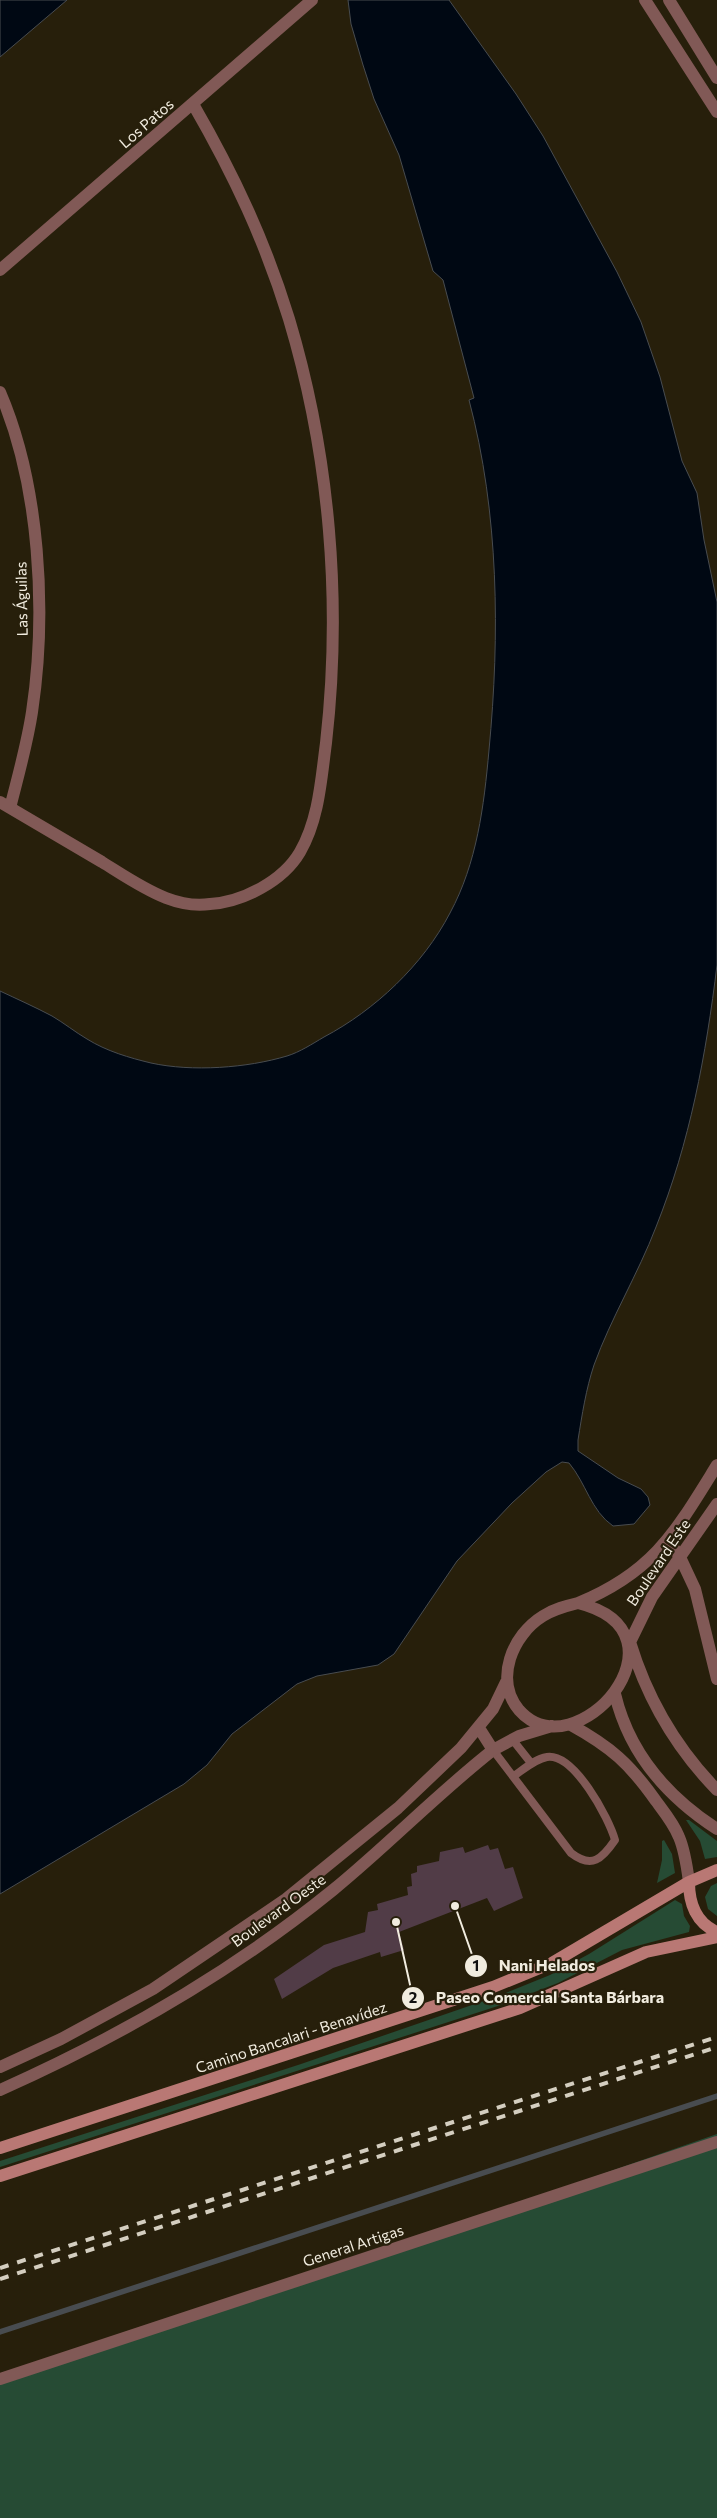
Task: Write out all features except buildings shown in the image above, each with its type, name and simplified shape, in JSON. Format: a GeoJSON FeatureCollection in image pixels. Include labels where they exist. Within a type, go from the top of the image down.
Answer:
{"type":"FeatureCollection","features":[{"type":"Feature","properties":{"kind":"main road","name":"Camino Bancalari - Benavídez"},"geometry":{"type":"LineString","coordinates":[[0,2148],[493,1987],[552,1963],[689,1882],[717,1870]]}},
{"type":"Feature","properties":{"kind":"main road"},"geometry":{"type":"LineString","coordinates":[[689,1882],[689,1896],[693,1909],[701,1921],[717,1932]]}},
{"type":"Feature","properties":{"kind":"main road"},"geometry":{"type":"LineString","coordinates":[[0,2176],[520,2008],[646,1952],[717,1937]]}},
{"type":"Feature","properties":{"kind":"street","name":"Los Patos"},"geometry":{"type":"LineString","coordinates":[[0,270],[312,0]]}},
{"type":"Feature","properties":{"kind":"street"},"geometry":{"type":"LineString","coordinates":[[645,0],[717,112]]}},
{"type":"Feature","properties":{"kind":"street"},"geometry":{"type":"LineString","coordinates":[[669,0],[717,78]]}},
{"type":"Feature","properties":{"kind":"street"},"geometry":{"type":"LineString","coordinates":[[5,805],[139,884],[167,898],[190,904],[211,904],[241,897],[267,884],[283,872],[298,854],[311,830],[320,792],[332,670],[333,607],[325,493],[316,436],[305,380],[271,266],[248,205],[193,104]]}},
{"type":"Feature","properties":{"kind":"street","name":"Las Águilas"},"geometry":{"type":"LineString","coordinates":[[0,392],[14,433],[29,494],[36,548],[38,598],[37,651],[32,711],[26,748],[5,805]]}},
{"type":"Feature","properties":{"kind":"street","name":"Boulevard Este"},"geometry":{"type":"LineString","coordinates":[[578,1603],[609,1591],[631,1576],[653,1557],[668,1540],[717,1465]]}},
{"type":"Feature","properties":{"kind":"street","name":"Boulevard Este"},"geometry":{"type":"LineString","coordinates":[[630,1642],[642,1612],[717,1504]]}},
{"type":"Feature","properties":{"kind":"street"},"geometry":{"type":"LineString","coordinates":[[668,1540],[680,1557],[695,1589],[717,1679]]}},
{"type":"Feature","properties":{"kind":"street"},"geometry":{"type":"LineString","coordinates":[[630,1642],[628,1662],[615,1694],[589,1715],[571,1725],[552,1726],[534,1721],[522,1713],[514,1704],[506,1682],[507,1667],[514,1647],[527,1629],[542,1616],[557,1608],[578,1603],[597,1608],[613,1618],[630,1642],[640,1675],[663,1720],[683,1749],[717,1790]]}},
{"type":"Feature","properties":{"kind":"street","name":"Boulevard Oeste"},"geometry":{"type":"LineString","coordinates":[[0,2067],[61,2039],[152,1989],[286,1899],[398,1808],[480,1728],[493,1709],[506,1682]]}},
{"type":"Feature","properties":{"kind":"street"},"geometry":{"type":"LineString","coordinates":[[615,1694],[628,1736],[640,1755],[670,1791],[717,1829]]}},
{"type":"Feature","properties":{"kind":"street"},"geometry":{"type":"LineString","coordinates":[[571,1725],[598,1740],[622,1758],[642,1782],[671,1822],[680,1838],[689,1882]]}},
{"type":"Feature","properties":{"kind":"street","name":"Boulevard Oeste"},"geometry":{"type":"LineString","coordinates":[[1,2084],[65,2061],[130,2027],[254,1948],[334,1889],[493,1750],[512,1739],[552,1726]]}},
{"type":"Feature","properties":{"kind":"street"},"geometry":{"type":"LineString","coordinates":[[480,1728],[493,1750]]}},
{"type":"Feature","properties":{"kind":"street"},"geometry":{"type":"LineString","coordinates":[[243,1929],[254,1948]]}},
{"type":"Feature","properties":{"kind":"street","name":"General Artigas"},"geometry":{"type":"LineString","coordinates":[[0,2379],[717,2142]]}},
{"type":"Feature","properties":{"kind":"lane"},"geometry":{"type":"LineString","coordinates":[[512,1739],[531,1763]]}},
{"type":"Feature","properties":{"kind":"lane"},"geometry":{"type":"LineString","coordinates":[[493,1750],[571,1853],[580,1860],[591,1862],[605,1854],[615,1840],[612,1827],[589,1789],[571,1766],[558,1758],[553,1758],[531,1763],[514,1776]]}},
{"type":"Feature","properties":{"kind":"green space"},"geometry":{"type":"Polygon","coordinates":[[[686,1820],[689,1820],[717,1841],[717,1857],[705,1859],[700,1841],[686,1820]]]}},
{"type":"Feature","properties":{"kind":"green space"},"geometry":{"type":"Polygon","coordinates":[[[664,1840],[672,1854],[675,1873],[657,1883],[662,1860],[662,1841],[664,1840]]]}},
{"type":"Feature","properties":{"kind":"green space"},"geometry":{"type":"Polygon","coordinates":[[[717,1883],[717,1916],[708,1909],[705,1897],[711,1886],[717,1883]]]}},
{"type":"Feature","properties":{"kind":"green space"},"geometry":{"type":"Polygon","coordinates":[[[675,1900],[682,1904],[684,1916],[690,1926],[689,1932],[622,1950],[558,1983],[501,2005],[0,2167],[0,2161],[301,2064],[498,1996],[550,1975],[589,1954],[675,1900]]]}},
{"type":"Feature","properties":{"kind":"green space"},"geometry":{"type":"Polygon","coordinates":[[[717,2134],[717,2518],[0,2518],[0,2384],[717,2134]]]}},
{"type":"Feature","properties":{"kind":"shaded area"},"geometry":{"type":"Polygon","coordinates":[[[0,0],[67,0],[0,57],[0,0]]]}},
{"type":"Feature","properties":{"kind":"shaded area"},"geometry":{"type":"Polygon","coordinates":[[[348,0],[449,0],[516,94],[543,136],[617,272],[641,322],[660,377],[682,461],[697,493],[704,540],[717,602],[717,965],[702,1065],[678,1163],[649,1244],[608,1330],[594,1365],[586,1393],[578,1440],[578,1451],[618,1478],[641,1489],[648,1497],[650,1505],[634,1524],[613,1526],[599,1513],[569,1463],[562,1462],[546,1472],[512,1503],[457,1561],[394,1654],[378,1665],[317,1676],[297,1684],[232,1734],[207,1765],[184,1784],[0,1894],[0,991],[52,1016],[110,1051],[151,1063],[202,1068],[237,1066],[292,1054],[306,1048],[361,1014],[396,984],[426,951],[450,913],[459,894],[473,854],[482,813],[493,707],[495,619],[494,574],[486,486],[469,400],[474,398],[443,280],[433,271],[399,155],[374,99],[351,24],[348,0]]]}},
{"type":"Feature","properties":{"kind":"waterway"},"geometry":{"type":"LineString","coordinates":[[0,2332],[717,2096]]}},
{"type":"Feature","properties":{"kind":"railway"},"geometry":{"type":"LineString","coordinates":[[0,2268],[717,2037]]}},
{"type":"Feature","properties":{"kind":"railway"},"geometry":{"type":"LineString","coordinates":[[0,2279],[717,2047]]}},
{"type":"Feature","properties":{"kind":"place","name":"Nani Helados"},"geometry":{"type":"Point","coordinates":[455,1906]}},
{"type":"Feature","properties":{"kind":"place","name":"Paseo Comercial Santa Bárbara"},"geometry":{"type":"Point","coordinates":[396,1922]}}]}
